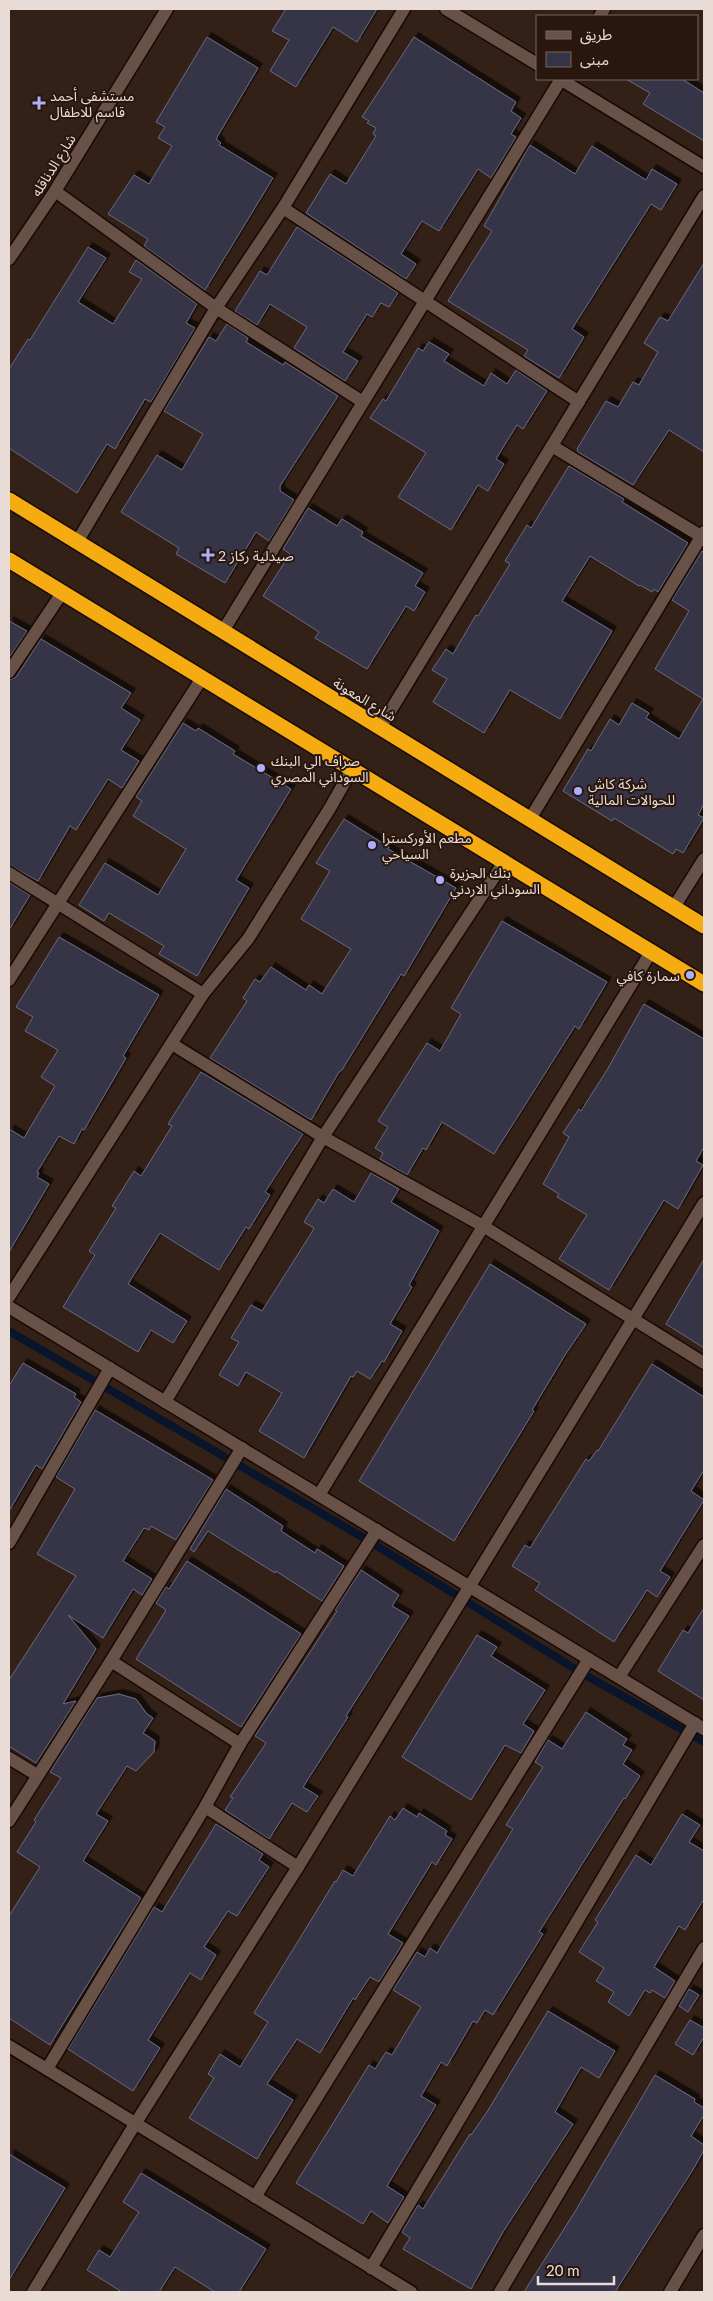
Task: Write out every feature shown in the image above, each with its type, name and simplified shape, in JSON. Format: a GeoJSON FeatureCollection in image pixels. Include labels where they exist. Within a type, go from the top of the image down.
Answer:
{"type":"FeatureCollection","features":[{"type":"Feature","properties":{"kind":"highway","name":"شارع المعونة"},"geometry":{"type":"LineString","coordinates":[[9,500],[704,926]]}},
{"type":"Feature","properties":{"kind":"highway"},"geometry":{"type":"LineString","coordinates":[[9,560],[704,984]]}},
{"type":"Feature","properties":{"kind":"street","name":"شارع الدناقله"},"geometry":{"type":"LineString","coordinates":[[9,259],[55,191],[167,9]]}},
{"type":"Feature","properties":{"kind":"street"},"geometry":{"type":"LineString","coordinates":[[77,542],[216,308],[283,208],[404,9]]}},
{"type":"Feature","properties":{"kind":"street"},"geometry":{"type":"LineString","coordinates":[[446,9],[536,63]]}},
{"type":"Feature","properties":{"kind":"street"},"geometry":{"type":"LineString","coordinates":[[223,631],[560,80]]}},
{"type":"Feature","properties":{"kind":"street"},"geometry":{"type":"LineString","coordinates":[[563,80],[704,167]]}},
{"type":"Feature","properties":{"kind":"street"},"geometry":{"type":"LineString","coordinates":[[55,191],[216,308],[363,402]]}},
{"type":"Feature","properties":{"kind":"street"},"geometry":{"type":"LineString","coordinates":[[380,728],[704,196]]}},
{"type":"Feature","properties":{"kind":"street"},"geometry":{"type":"LineString","coordinates":[[283,208],[579,402]]}},
{"type":"Feature","properties":{"kind":"street"},"geometry":{"type":"LineString","coordinates":[[530,819],[703,536],[552,446]]}},
{"type":"Feature","properties":{"kind":"street"},"geometry":{"type":"LineString","coordinates":[[9,672],[62,593]]}},
{"type":"Feature","properties":{"kind":"street"},"geometry":{"type":"LineString","coordinates":[[9,980],[202,678]]}},
{"type":"Feature","properties":{"kind":"street"},"geometry":{"type":"LineString","coordinates":[[9,1297],[203,994],[248,939],[352,769]]}},
{"type":"Feature","properties":{"kind":"street"},"geometry":{"type":"LineString","coordinates":[[674,907],[704,859]]}},
{"type":"Feature","properties":{"kind":"street"},"geometry":{"type":"LineString","coordinates":[[165,1402],[323,1137],[504,862]]}},
{"type":"Feature","properties":{"kind":"street"},"geometry":{"type":"LineString","coordinates":[[9,873],[57,905],[203,994]]}},
{"type":"Feature","properties":{"kind":"street"},"geometry":{"type":"LineString","coordinates":[[319,1495],[652,952]]}},
{"type":"Feature","properties":{"kind":"street"},"geometry":{"type":"LineString","coordinates":[[172,1044],[323,1137],[483,1226],[704,1363]]}},
{"type":"Feature","properties":{"kind":"street"},"geometry":{"type":"LineString","coordinates":[[33,2292],[135,2124],[298,1866],[470,1587],[704,1203]]}},
{"type":"Feature","properties":{"kind":"street"},"geometry":{"type":"LineString","coordinates":[[9,1307],[700,1726],[371,2268]]}},
{"type":"Feature","properties":{"kind":"street"},"geometry":{"type":"LineString","coordinates":[[9,1543],[110,1368]]}},
{"type":"Feature","properties":{"kind":"street"},"geometry":{"type":"LineString","coordinates":[[9,1821],[36,1775],[111,1661],[242,1448]]}},
{"type":"Feature","properties":{"kind":"street"},"geometry":{"type":"LineString","coordinates":[[46,2069],[205,1807],[240,1744],[377,1530]]}},
{"type":"Feature","properties":{"kind":"street"},"geometry":{"type":"LineString","coordinates":[[619,1677],[704,1545]]}},
{"type":"Feature","properties":{"kind":"street"},"geometry":{"type":"LineString","coordinates":[[255,2197],[588,1659]]}},
{"type":"Feature","properties":{"kind":"street"},"geometry":{"type":"LineString","coordinates":[[111,1661],[240,1744]]}},
{"type":"Feature","properties":{"kind":"street"},"geometry":{"type":"LineString","coordinates":[[9,1758],[36,1775]]}},
{"type":"Feature","properties":{"kind":"street"},"geometry":{"type":"LineString","coordinates":[[205,1807],[298,1866]]}},
{"type":"Feature","properties":{"kind":"street"},"geometry":{"type":"LineString","coordinates":[[500,2292],[704,1948]]}},
{"type":"Feature","properties":{"kind":"street"},"geometry":{"type":"LineString","coordinates":[[9,2046],[411,2292]]}},
{"type":"Feature","properties":{"kind":"street"},"geometry":{"type":"LineString","coordinates":[[670,2292],[704,2234]]}},
{"type":"Feature","properties":{"kind":"building"},"geometry":{"type":"Polygon","coordinates":[[[286,9],[377,9],[357,42],[333,27],[296,87],[270,71],[289,40],[272,31],[286,9]]]}},
{"type":"Feature","properties":{"kind":"building"},"geometry":{"type":"Polygon","coordinates":[[[207,37],[258,68],[216,139],[221,143],[219,145],[273,178],[205,290],[144,246],[148,239],[108,214],[134,175],[149,184],[172,146],[158,138],[165,127],[156,122],[207,37]]]}},
{"type":"Feature","properties":{"kind":"building"},"geometry":{"type":"Polygon","coordinates":[[[414,37],[516,102],[511,111],[521,118],[511,134],[516,137],[491,178],[478,169],[439,231],[422,221],[401,254],[416,264],[406,279],[306,213],[330,174],[346,184],[376,136],[373,134],[376,128],[367,123],[369,121],[362,117],[414,37]]]}},
{"type":"Feature","properties":{"kind":"building"},"geometry":{"type":"Polygon","coordinates":[[[628,80],[684,80],[704,93],[704,141],[643,104],[650,93],[628,80]]]}},
{"type":"Feature","properties":{"kind":"building"},"geometry":{"type":"Polygon","coordinates":[[[530,145],[575,174],[592,146],[646,180],[652,169],[677,184],[661,210],[651,204],[572,329],[584,337],[559,378],[524,356],[528,350],[448,301],[492,231],[484,226],[530,145]]]}},
{"type":"Feature","properties":{"kind":"building"},"geometry":{"type":"Polygon","coordinates":[[[297,227],[398,293],[389,307],[381,303],[372,317],[367,314],[343,352],[358,361],[345,381],[294,348],[307,327],[270,304],[257,325],[235,311],[260,271],[267,275],[297,227]]]}},
{"type":"Feature","properties":{"kind":"building"},"geometry":{"type":"Polygon","coordinates":[[[88,247],[106,258],[78,302],[113,324],[142,279],[129,272],[136,260],[197,304],[186,323],[195,328],[151,402],[145,399],[115,449],[107,444],[77,493],[9,448],[9,369],[28,339],[30,340],[88,247]]]}},
{"type":"Feature","properties":{"kind":"building"},"geometry":{"type":"Polygon","coordinates":[[[704,263],[704,452],[669,430],[633,485],[578,452],[577,449],[606,401],[618,407],[633,382],[639,385],[658,352],[644,343],[660,317],[668,321],[704,263]]]}},
{"type":"Feature","properties":{"kind":"building"},"geometry":{"type":"Polygon","coordinates":[[[227,324],[248,338],[246,342],[283,365],[285,362],[338,396],[280,486],[280,491],[294,500],[269,541],[256,532],[225,583],[176,554],[179,548],[121,512],[157,455],[182,470],[203,434],[164,411],[209,337],[216,341],[227,324]]]}},
{"type":"Feature","properties":{"kind":"building"},"geometry":{"type":"Polygon","coordinates":[[[429,342],[449,354],[444,361],[484,386],[491,373],[507,384],[516,370],[547,391],[523,429],[517,425],[496,459],[504,464],[488,491],[478,485],[451,530],[398,497],[426,453],[370,418],[383,399],[386,401],[418,348],[423,351],[429,342]]]}},
{"type":"Feature","properties":{"kind":"building"},"geometry":{"type":"Polygon","coordinates":[[[569,466],[624,499],[622,502],[688,543],[658,592],[654,589],[652,592],[639,586],[590,556],[562,601],[612,631],[560,719],[510,690],[484,733],[433,702],[447,679],[432,670],[446,649],[453,654],[510,564],[505,561],[527,525],[531,528],[569,466]]]}},
{"type":"Feature","properties":{"kind":"building"},"geometry":{"type":"Polygon","coordinates":[[[308,508],[337,526],[342,519],[363,532],[361,536],[423,573],[415,586],[425,592],[414,611],[406,606],[367,669],[315,638],[319,632],[263,596],[290,554],[283,549],[308,508]]]}},
{"type":"Feature","properties":{"kind":"building"},"geometry":{"type":"Polygon","coordinates":[[[702,551],[704,553],[704,804],[698,815],[704,818],[683,853],[676,849],[673,854],[614,818],[612,821],[563,791],[588,749],[591,751],[610,719],[619,725],[632,703],[649,713],[646,718],[679,739],[703,699],[655,669],[689,611],[672,600],[702,551]]]}},
{"type":"Feature","properties":{"kind":"building"},"geometry":{"type":"Polygon","coordinates":[[[9,621],[27,631],[9,658],[9,621]]]}},
{"type":"Feature","properties":{"kind":"building"},"geometry":{"type":"Polygon","coordinates":[[[41,639],[131,693],[121,708],[140,720],[121,750],[139,761],[122,788],[108,779],[76,830],[70,826],[38,881],[9,865],[9,680],[16,677],[41,639]]]}},
{"type":"Feature","properties":{"kind":"building"},"geometry":{"type":"Polygon","coordinates":[[[183,723],[196,731],[198,728],[235,751],[233,754],[291,789],[236,880],[249,888],[197,976],[159,954],[164,946],[109,913],[104,921],[79,905],[105,863],[158,895],[186,849],[133,816],[142,801],[136,797],[183,723]]]}},
{"type":"Feature","properties":{"kind":"building"},"geometry":{"type":"Polygon","coordinates":[[[344,819],[389,847],[388,849],[456,888],[404,976],[401,974],[311,1120],[210,1058],[247,1001],[243,998],[255,979],[260,982],[271,967],[306,990],[309,985],[322,994],[351,949],[301,919],[330,871],[316,863],[344,819]]]}},
{"type":"Feature","properties":{"kind":"building"},"geometry":{"type":"Polygon","coordinates":[[[9,882],[30,895],[9,930],[9,882]]]}},
{"type":"Feature","properties":{"kind":"building"},"geometry":{"type":"Polygon","coordinates":[[[502,921],[607,982],[579,1029],[575,1026],[494,1154],[442,1122],[426,1150],[423,1148],[407,1175],[380,1159],[383,1153],[375,1148],[388,1127],[378,1121],[427,1043],[440,1051],[461,1014],[451,1008],[502,921]]]}},
{"type":"Feature","properties":{"kind":"building"},"geometry":{"type":"Polygon","coordinates":[[[59,937],[159,995],[123,1056],[126,1058],[84,1130],[82,1129],[74,1144],[59,1136],[37,1172],[39,1173],[37,1177],[49,1184],[9,1252],[9,1129],[24,1138],[55,1086],[41,1077],[58,1050],[25,1031],[33,1017],[16,1007],[59,937]]]}},
{"type":"Feature","properties":{"kind":"building"},"geometry":{"type":"Polygon","coordinates":[[[644,1004],[704,1039],[704,1147],[696,1161],[703,1165],[678,1209],[664,1200],[609,1290],[559,1259],[587,1215],[557,1197],[559,1194],[543,1184],[569,1137],[563,1133],[579,1109],[581,1111],[607,1070],[644,1004]]]}},
{"type":"Feature","properties":{"kind":"building"},"geometry":{"type":"Polygon","coordinates":[[[201,1072],[303,1134],[265,1192],[270,1195],[249,1229],[246,1227],[219,1270],[160,1233],[128,1284],[187,1321],[173,1343],[151,1330],[138,1352],[63,1307],[95,1255],[89,1251],[116,1208],[112,1206],[134,1171],[141,1176],[172,1126],[168,1124],[201,1072]]]}},
{"type":"Feature","properties":{"kind":"building"},"geometry":{"type":"Polygon","coordinates":[[[371,1173],[399,1189],[391,1202],[439,1231],[409,1285],[412,1287],[390,1324],[402,1331],[384,1362],[382,1361],[370,1379],[357,1371],[353,1377],[351,1376],[304,1458],[259,1431],[282,1393],[246,1372],[238,1386],[219,1375],[239,1342],[231,1338],[251,1305],[262,1311],[312,1232],[314,1228],[304,1222],[318,1199],[324,1203],[333,1189],[354,1202],[371,1173]]]}},
{"type":"Feature","properties":{"kind":"building"},"geometry":{"type":"Polygon","coordinates":[[[704,1259],[704,1348],[666,1324],[704,1259]]]}},
{"type":"Feature","properties":{"kind":"building"},"geometry":{"type":"Polygon","coordinates":[[[490,1264],[586,1324],[565,1355],[532,1410],[534,1411],[454,1541],[359,1481],[490,1264]]]}},
{"type":"Feature","properties":{"kind":"building"},"geometry":{"type":"Polygon","coordinates":[[[23,1363],[76,1394],[74,1397],[81,1402],[42,1469],[36,1465],[9,1511],[9,1386],[23,1363]]]}},
{"type":"Feature","properties":{"kind":"building"},"geometry":{"type":"Polygon","coordinates":[[[652,1364],[704,1397],[704,1470],[691,1491],[704,1500],[660,1571],[670,1577],[657,1597],[647,1590],[614,1642],[535,1590],[540,1583],[512,1566],[525,1545],[530,1548],[586,1459],[589,1461],[598,1451],[652,1364]]]}},
{"type":"Feature","properties":{"kind":"building"},"geometry":{"type":"Polygon","coordinates":[[[95,1410],[213,1480],[176,1540],[151,1526],[149,1530],[144,1528],[123,1561],[152,1579],[142,1595],[133,1589],[103,1638],[68,1615],[96,1649],[63,1704],[76,1701],[36,1763],[9,1746],[9,1680],[76,1576],[37,1554],[75,1489],[56,1477],[95,1410]]]}},
{"type":"Feature","properties":{"kind":"building"},"geometry":{"type":"Polygon","coordinates":[[[226,1489],[283,1526],[281,1531],[315,1553],[317,1549],[344,1566],[322,1601],[208,1531],[194,1552],[190,1549],[226,1489]]]}},
{"type":"Feature","properties":{"kind":"building"},"geometry":{"type":"Polygon","coordinates":[[[187,1561],[301,1634],[241,1727],[136,1659],[166,1610],[156,1603],[166,1587],[169,1589],[187,1561]]]}},
{"type":"Feature","properties":{"kind":"building"},"geometry":{"type":"Polygon","coordinates":[[[361,1570],[399,1595],[392,1606],[409,1616],[303,1787],[318,1796],[307,1812],[292,1803],[269,1839],[225,1810],[233,1798],[230,1797],[266,1743],[255,1736],[337,1611],[335,1610],[361,1570]]]}},
{"type":"Feature","properties":{"kind":"building"},"geometry":{"type":"Polygon","coordinates":[[[704,1608],[704,1700],[658,1671],[683,1630],[688,1633],[704,1608]]]}},
{"type":"Feature","properties":{"kind":"building"},"geometry":{"type":"Polygon","coordinates":[[[477,1635],[497,1647],[491,1656],[545,1690],[523,1724],[534,1731],[521,1753],[505,1745],[471,1800],[402,1757],[477,1635]]]}},
{"type":"Feature","properties":{"kind":"building"},"geometry":{"type":"Polygon","coordinates":[[[119,1694],[136,1699],[147,1714],[153,1718],[143,1733],[155,1741],[154,1752],[136,1771],[127,1766],[96,1814],[108,1821],[83,1861],[141,1898],[50,2045],[9,2018],[9,1916],[40,1867],[17,1852],[36,1822],[34,1820],[61,1778],[50,1772],[97,1698],[119,1694]]]}},
{"type":"Feature","properties":{"kind":"building"},"geometry":{"type":"Polygon","coordinates":[[[586,1712],[627,1739],[623,1745],[632,1750],[623,1764],[640,1776],[539,1932],[543,1934],[493,2015],[485,2010],[477,2023],[473,2021],[447,2066],[441,2062],[421,2096],[436,2105],[387,2186],[404,2197],[388,2223],[371,2211],[363,2224],[296,2183],[369,2065],[375,2069],[386,2052],[392,2055],[421,2007],[393,1990],[417,1952],[425,1957],[430,1948],[437,1953],[513,1829],[506,1825],[543,1767],[535,1762],[548,1740],[562,1749],[586,1712]]]}},
{"type":"Feature","properties":{"kind":"building"},"geometry":{"type":"Polygon","coordinates":[[[403,1808],[417,1817],[419,1813],[447,1831],[445,1835],[452,1839],[436,1865],[432,1862],[388,1934],[403,1943],[379,1982],[370,1977],[355,2000],[353,1998],[320,2053],[297,2039],[267,2084],[293,2100],[257,2159],[189,2118],[214,2078],[208,2074],[220,2054],[240,2067],[268,2022],[254,2013],[335,1881],[343,1870],[353,1876],[390,1816],[395,1820],[403,1808]]]}},
{"type":"Feature","properties":{"kind":"building"},"geometry":{"type":"Polygon","coordinates":[[[682,1814],[700,1825],[689,1842],[704,1851],[704,1899],[685,1930],[679,1926],[654,1967],[675,1981],[665,1998],[652,1990],[650,1993],[645,1990],[629,2016],[608,2002],[614,1992],[596,1981],[604,1968],[579,1952],[598,1922],[595,1920],[636,1855],[651,1865],[682,1814]]]}},
{"type":"Feature","properties":{"kind":"building"},"geometry":{"type":"Polygon","coordinates":[[[216,1824],[263,1854],[259,1860],[269,1867],[237,1916],[228,1911],[204,1947],[216,1955],[201,1980],[190,1973],[148,2040],[160,2048],[133,2091],[68,2049],[154,1907],[162,1912],[216,1824]]]}},
{"type":"Feature","properties":{"kind":"building"},"geometry":{"type":"Polygon","coordinates":[[[689,1989],[699,1995],[688,2012],[679,2006],[689,1989]]]}},
{"type":"Feature","properties":{"kind":"building"},"geometry":{"type":"Polygon","coordinates":[[[548,2011],[615,2051],[599,2078],[581,2067],[555,2112],[573,2124],[503,2232],[471,2289],[403,2249],[410,2238],[402,2232],[418,2205],[423,2209],[470,2134],[487,2112],[548,2011]]]}},
{"type":"Feature","properties":{"kind":"building"},"geometry":{"type":"Polygon","coordinates":[[[690,2020],[704,2028],[704,2037],[693,2055],[675,2044],[690,2020]]]}},
{"type":"Feature","properties":{"kind":"building"},"geometry":{"type":"Polygon","coordinates":[[[655,2075],[695,2099],[694,2102],[704,2108],[704,2115],[691,2136],[704,2145],[704,2150],[694,2168],[615,2292],[524,2292],[576,2210],[655,2075]]]}},
{"type":"Feature","properties":{"kind":"building"},"geometry":{"type":"Polygon","coordinates":[[[9,2154],[65,2188],[9,2280],[9,2154]]]}},
{"type":"Feature","properties":{"kind":"building"},"geometry":{"type":"Polygon","coordinates":[[[141,2173],[266,2249],[239,2292],[215,2292],[175,2267],[159,2292],[122,2292],[87,2270],[99,2250],[110,2257],[139,2212],[123,2202],[141,2173]]]}},
{"type":"Feature","properties":{"kind":"waterway"},"geometry":{"type":"LineString","coordinates":[[9,1331],[369,1541],[580,1672],[704,1742]]}},
{"type":"Feature","properties":{"kind":"place","name":"مستشفى أحمد قاسم للاطفال"},"geometry":{"type":"Point","coordinates":[39,103]}},
{"type":"Feature","properties":{"kind":"place","name":"صيدلية ركاز 2"},"geometry":{"type":"Point","coordinates":[208,555]}},
{"type":"Feature","properties":{"kind":"place","name":"صراف الي البنك السوداني المصري"},"geometry":{"type":"Point","coordinates":[261,768]}},
{"type":"Feature","properties":{"kind":"place","name":"شركة كاش للحوالات المالية"},"geometry":{"type":"Point","coordinates":[578,791]}},
{"type":"Feature","properties":{"kind":"place","name":"مطعم الأوركسترا السياحي"},"geometry":{"type":"Point","coordinates":[372,845]}},
{"type":"Feature","properties":{"kind":"place","name":"بنك الجزيرة السوداني الاردني"},"geometry":{"type":"Point","coordinates":[440,880]}},
{"type":"Feature","properties":{"kind":"place","name":"سمارة كافي"},"geometry":{"type":"Point","coordinates":[690,975]}}]}
